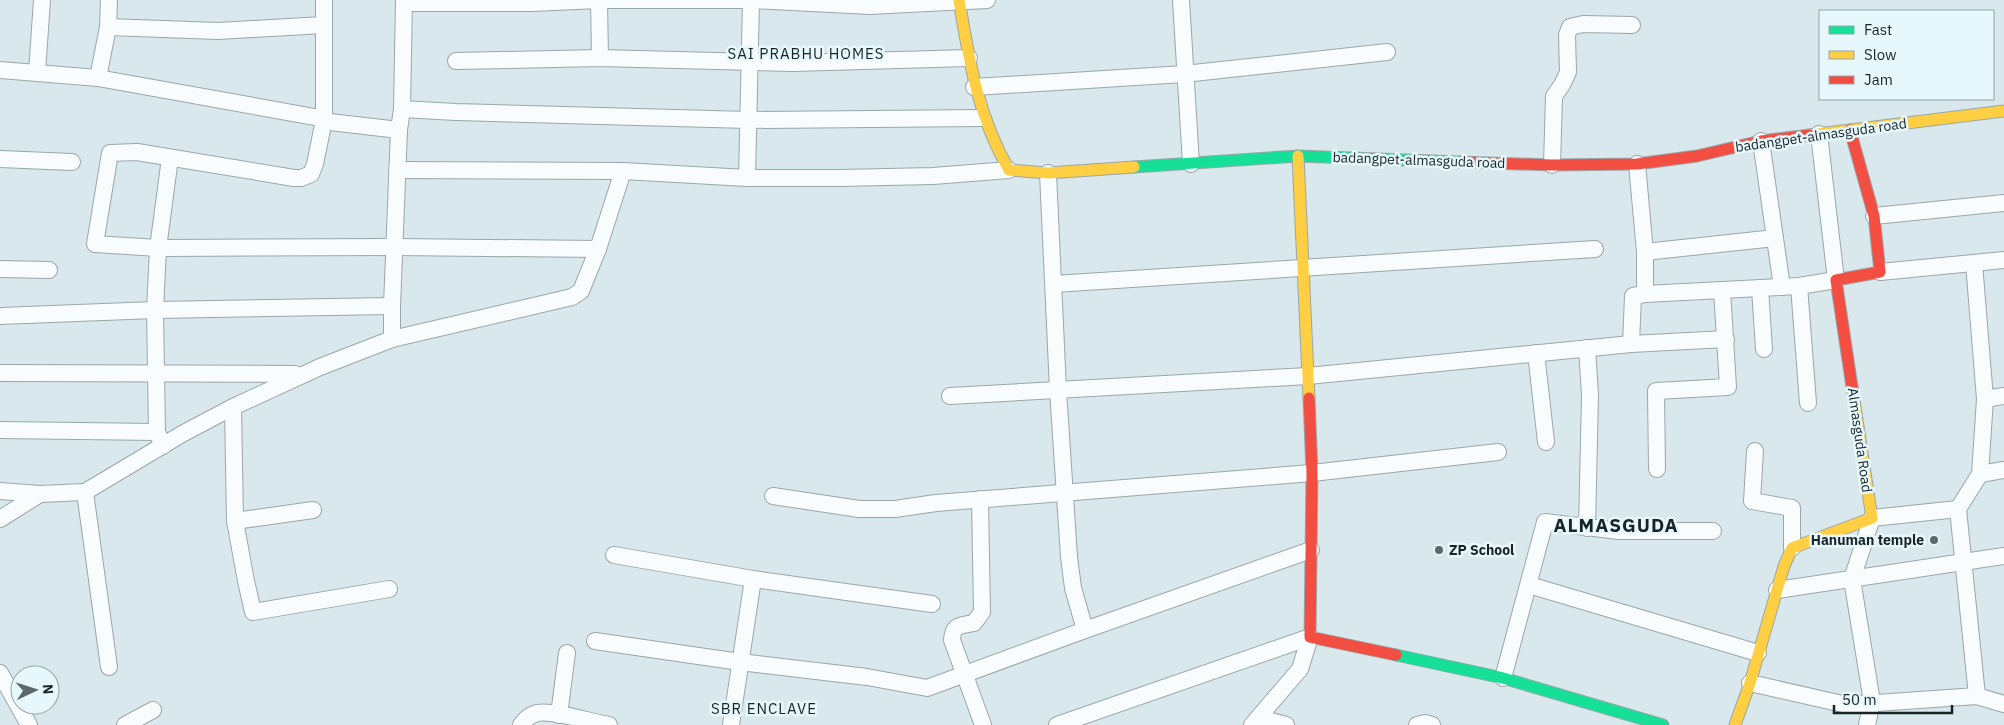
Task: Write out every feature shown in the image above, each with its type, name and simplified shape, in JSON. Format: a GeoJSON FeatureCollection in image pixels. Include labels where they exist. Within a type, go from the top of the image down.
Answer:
{"type":"FeatureCollection","features":[{"type":"Feature","properties":{"kind":"street"},"geometry":{"type":"LineString","coordinates":[[37,72],[42,0]]}},
{"type":"Feature","properties":{"kind":"street"},"geometry":{"type":"LineString","coordinates":[[98,78],[108,27],[109,0]]}},
{"type":"Feature","properties":{"kind":"street"},"geometry":{"type":"LineString","coordinates":[[324,0],[324,120],[311,174],[301,178],[294,178],[130,151],[110,153],[95,244],[158,248],[394,247],[598,249]]}},
{"type":"Feature","properties":{"kind":"street"},"geometry":{"type":"LineString","coordinates":[[392,339],[397,170],[402,109],[404,1],[532,3],[599,0],[751,0],[870,6],[988,0]]}},
{"type":"Feature","properties":{"kind":"street"},"geometry":{"type":"LineString","coordinates":[[599,0],[600,58]]}},
{"type":"Feature","properties":{"kind":"street"},"geometry":{"type":"LineString","coordinates":[[747,178],[751,0]]}},
{"type":"Feature","properties":{"kind":"street"},"geometry":{"type":"LineString","coordinates":[[1181,0],[1184,74],[1191,164]]}},
{"type":"Feature","properties":{"kind":"street"},"geometry":{"type":"LineString","coordinates":[[397,170],[623,171],[747,178],[933,176],[1009,170],[992,144],[982,118],[974,87],[959,1]]}},
{"type":"Feature","properties":{"kind":"street"},"geometry":{"type":"LineString","coordinates":[[1552,165],[1554,96],[1568,72],[1566,35],[1570,27],[1583,24],[1632,25]]}},
{"type":"Feature","properties":{"kind":"street"},"geometry":{"type":"LineString","coordinates":[[108,27],[218,31],[323,25]]}},
{"type":"Feature","properties":{"kind":"street"},"geometry":{"type":"LineString","coordinates":[[974,87],[1184,74],[1387,52]]}},
{"type":"Feature","properties":{"kind":"street"},"geometry":{"type":"LineString","coordinates":[[456,61],[600,58],[750,60],[793,63],[969,58]]}},
{"type":"Feature","properties":{"kind":"street"},"geometry":{"type":"LineString","coordinates":[[0,70],[98,78],[353,126],[399,130]]}},
{"type":"Feature","properties":{"kind":"street"},"geometry":{"type":"LineString","coordinates":[[402,109],[749,120],[982,118]]}},
{"type":"Feature","properties":{"kind":"street","name":"badangpet-almasguda road"},"geometry":{"type":"LineString","coordinates":[[1009,170],[1048,173],[1298,156],[1552,165],[1638,164],[1697,156],[1761,141],[2004,111]]}},
{"type":"Feature","properties":{"kind":"street"},"geometry":{"type":"LineString","coordinates":[[1850,130],[1874,216],[1880,272]]}},
{"type":"Feature","properties":{"kind":"street"},"geometry":{"type":"LineString","coordinates":[[1819,134],[1836,280]]}},
{"type":"Feature","properties":{"kind":"street"},"geometry":{"type":"LineString","coordinates":[[1761,141],[1782,287]]}},
{"type":"Feature","properties":{"kind":"street"},"geometry":{"type":"LineString","coordinates":[[1256,721],[1300,670],[1310,637],[1312,473],[1298,156]]}},
{"type":"Feature","properties":{"kind":"street"},"geometry":{"type":"LineString","coordinates":[[160,439],[155,310],[158,248],[170,158]]}},
{"type":"Feature","properties":{"kind":"street"},"geometry":{"type":"LineString","coordinates":[[0,159],[72,162]]}},
{"type":"Feature","properties":{"kind":"street"},"geometry":{"type":"LineString","coordinates":[[1638,164],[1645,252],[1645,294]]}},
{"type":"Feature","properties":{"kind":"street"},"geometry":{"type":"LineString","coordinates":[[0,491],[40,494],[85,492],[160,439],[233,407],[301,374],[392,339],[572,297],[581,291],[598,249],[623,171]]}},
{"type":"Feature","properties":{"kind":"street"},"geometry":{"type":"LineString","coordinates":[[1048,173],[1058,390],[1069,557],[1073,588],[1085,630]]}},
{"type":"Feature","properties":{"kind":"street"},"geometry":{"type":"LineString","coordinates":[[1874,216],[2004,203]]}},
{"type":"Feature","properties":{"kind":"street"},"geometry":{"type":"LineString","coordinates":[[1645,252],[1776,238]]}},
{"type":"Feature","properties":{"kind":"street"},"geometry":{"type":"LineString","coordinates":[[1054,284],[1595,249]]}},
{"type":"Feature","properties":{"kind":"street"},"geometry":{"type":"LineString","coordinates":[[1631,344],[1633,296],[1799,286],[1880,272],[2004,260]]}},
{"type":"Feature","properties":{"kind":"street"},"geometry":{"type":"LineString","coordinates":[[1974,263],[1985,399],[1980,474],[1958,508],[1977,696]]}},
{"type":"Feature","properties":{"kind":"street"},"geometry":{"type":"LineString","coordinates":[[0,269],[49,270]]}},
{"type":"Feature","properties":{"kind":"street","name":"Almasguda Road"},"geometry":{"type":"LineString","coordinates":[[1836,280],[1872,518]]}},
{"type":"Feature","properties":{"kind":"street"},"geometry":{"type":"LineString","coordinates":[[1799,286],[1808,403]]}},
{"type":"Feature","properties":{"kind":"street"},"geometry":{"type":"LineString","coordinates":[[1760,288],[1764,349]]}},
{"type":"Feature","properties":{"kind":"street"},"geometry":{"type":"LineString","coordinates":[[1658,469],[1656,391],[1728,387],[1722,290]]}},
{"type":"Feature","properties":{"kind":"street"},"geometry":{"type":"LineString","coordinates":[[0,316],[155,310],[392,306]]}},
{"type":"Feature","properties":{"kind":"street"},"geometry":{"type":"LineString","coordinates":[[950,396],[1308,376],[1631,344],[1726,339]]}},
{"type":"Feature","properties":{"kind":"street"},"geometry":{"type":"LineString","coordinates":[[1587,348],[1590,395],[1587,528]]}},
{"type":"Feature","properties":{"kind":"street"},"geometry":{"type":"LineString","coordinates":[[1536,354],[1546,442]]}},
{"type":"Feature","properties":{"kind":"street"},"geometry":{"type":"LineString","coordinates":[[0,373],[301,374]]}},
{"type":"Feature","properties":{"kind":"street"},"geometry":{"type":"LineString","coordinates":[[1985,399],[2004,396]]}},
{"type":"Feature","properties":{"kind":"street"},"geometry":{"type":"LineString","coordinates":[[233,407],[235,521],[253,612],[389,589]]}},
{"type":"Feature","properties":{"kind":"street"},"geometry":{"type":"LineString","coordinates":[[0,430],[160,439]]}},
{"type":"Feature","properties":{"kind":"street"},"geometry":{"type":"LineString","coordinates":[[1735,725],[1750,683],[1784,566],[1792,548],[1792,508],[1752,502],[1755,451]]}},
{"type":"Feature","properties":{"kind":"street"},"geometry":{"type":"LineString","coordinates":[[773,496],[859,509],[895,509],[980,499],[1312,473],[1498,452]]}},
{"type":"Feature","properties":{"kind":"street"},"geometry":{"type":"LineString","coordinates":[[1980,474],[2004,470]]}},
{"type":"Feature","properties":{"kind":"street"},"geometry":{"type":"LineString","coordinates":[[85,492],[109,667]]}},
{"type":"Feature","properties":{"kind":"street"},"geometry":{"type":"LineString","coordinates":[[0,519],[40,494]]}},
{"type":"Feature","properties":{"kind":"street"},"geometry":{"type":"LineString","coordinates":[[980,499],[982,612],[974,623],[958,626],[953,632],[952,640],[963,675],[983,725]]}},
{"type":"Feature","properties":{"kind":"street"},"geometry":{"type":"LineString","coordinates":[[1792,548],[1872,518],[1958,508]]}},
{"type":"Feature","properties":{"kind":"street"},"geometry":{"type":"LineString","coordinates":[[235,521],[313,510]]}},
{"type":"Feature","properties":{"kind":"street"},"geometry":{"type":"LineString","coordinates":[[1868,725],[1872,702],[1852,580],[1872,518]]}},
{"type":"Feature","properties":{"kind":"street"},"geometry":{"type":"LineString","coordinates":[[1502,678],[1545,522],[1619,531],[1713,531]]}},
{"type":"Feature","properties":{"kind":"street"},"geometry":{"type":"LineString","coordinates":[[595,641],[740,662],[867,677],[927,688],[1311,550]]}},
{"type":"Feature","properties":{"kind":"street"},"geometry":{"type":"LineString","coordinates":[[614,555],[752,579],[932,604]]}},
{"type":"Feature","properties":{"kind":"street"},"geometry":{"type":"LineString","coordinates":[[1777,590],[2004,556]]}},
{"type":"Feature","properties":{"kind":"street"},"geometry":{"type":"LineString","coordinates":[[731,725],[752,579]]}},
{"type":"Feature","properties":{"kind":"street"},"geometry":{"type":"LineString","coordinates":[[1528,585],[1758,653]]}},
{"type":"Feature","properties":{"kind":"street"},"geometry":{"type":"LineString","coordinates":[[1057,725],[1310,637],[1502,678],[1662,725]]}},
{"type":"Feature","properties":{"kind":"street"},"geometry":{"type":"LineString","coordinates":[[559,715],[567,653]]}},
{"type":"Feature","properties":{"kind":"street"},"geometry":{"type":"LineString","coordinates":[[0,673],[29,725]]}},
{"type":"Feature","properties":{"kind":"street"},"geometry":{"type":"LineString","coordinates":[[1750,683],[1847,705],[1977,696],[2004,704]]}},
{"type":"Feature","properties":{"kind":"street"},"geometry":{"type":"LineString","coordinates":[[125,725],[153,710]]}},
{"type":"Feature","properties":{"kind":"street"},"geometry":{"type":"LineString","coordinates":[[1612,725],[1616,711]]}},
{"type":"Feature","properties":{"kind":"street"},"geometry":{"type":"LineString","coordinates":[[521,725],[529,716],[538,713],[559,715],[609,725]]}},
{"type":"Feature","properties":{"kind":"street"},"geometry":{"type":"LineString","coordinates":[[1256,721],[1286,725]]}},
{"type":"Feature","properties":{"kind":"street"},"geometry":{"type":"LineString","coordinates":[[1417,725],[1425,723],[1432,725]]}},
{"type":"Feature","properties":{"kind":"traffic: fast"},"geometry":{"type":"LineString","coordinates":[[1134,167],[1298,156],[1460,162]]}},
{"type":"Feature","properties":{"kind":"traffic: fast"},"geometry":{"type":"LineString","coordinates":[[1396,655],[1503,678],[1663,725]]}},
{"type":"Feature","properties":{"kind":"traffic: slow"},"geometry":{"type":"LineString","coordinates":[[959,0],[971,66],[982,109],[998,150],[1009,170],[1048,173],[1134,167]]}},
{"type":"Feature","properties":{"kind":"traffic: slow"},"geometry":{"type":"LineString","coordinates":[[1810,135],[2004,111]]}},
{"type":"Feature","properties":{"kind":"traffic: slow"},"geometry":{"type":"LineString","coordinates":[[1298,156],[1309,398]]}},
{"type":"Feature","properties":{"kind":"traffic: slow"},"geometry":{"type":"LineString","coordinates":[[1735,725],[1750,683],[1784,566],[1792,548],[1872,518],[1852,387]]}},
{"type":"Feature","properties":{"kind":"traffic: jam"},"geometry":{"type":"LineString","coordinates":[[1850,130],[1874,216],[1880,272],[1836,280],[1852,387]]}},
{"type":"Feature","properties":{"kind":"traffic: jam"},"geometry":{"type":"LineString","coordinates":[[1460,162],[1552,165],[1637,164],[1697,156],[1761,141],[1810,135]]}},
{"type":"Feature","properties":{"kind":"traffic: jam"},"geometry":{"type":"LineString","coordinates":[[1309,398],[1312,473],[1310,637],[1396,655]]}},
{"type":"Feature","properties":{"kind":"place","name":"Hanuman temple"},"geometry":{"type":"Point","coordinates":[1934,540]}},
{"type":"Feature","properties":{"kind":"place","name":"ZP School"},"geometry":{"type":"Point","coordinates":[1439,550]}},
{"type":"Feature","properties":{"kind":"district","name":"SAI PRABHU HOMES"},"geometry":{"type":"Point","coordinates":[806,54]}},
{"type":"Feature","properties":{"kind":"district","name":"ALMASGUDA"},"geometry":{"type":"Point","coordinates":[1616,525]}},
{"type":"Feature","properties":{"kind":"district","name":"SBR ENCLAVE"},"geometry":{"type":"Point","coordinates":[764,709]}}]}
